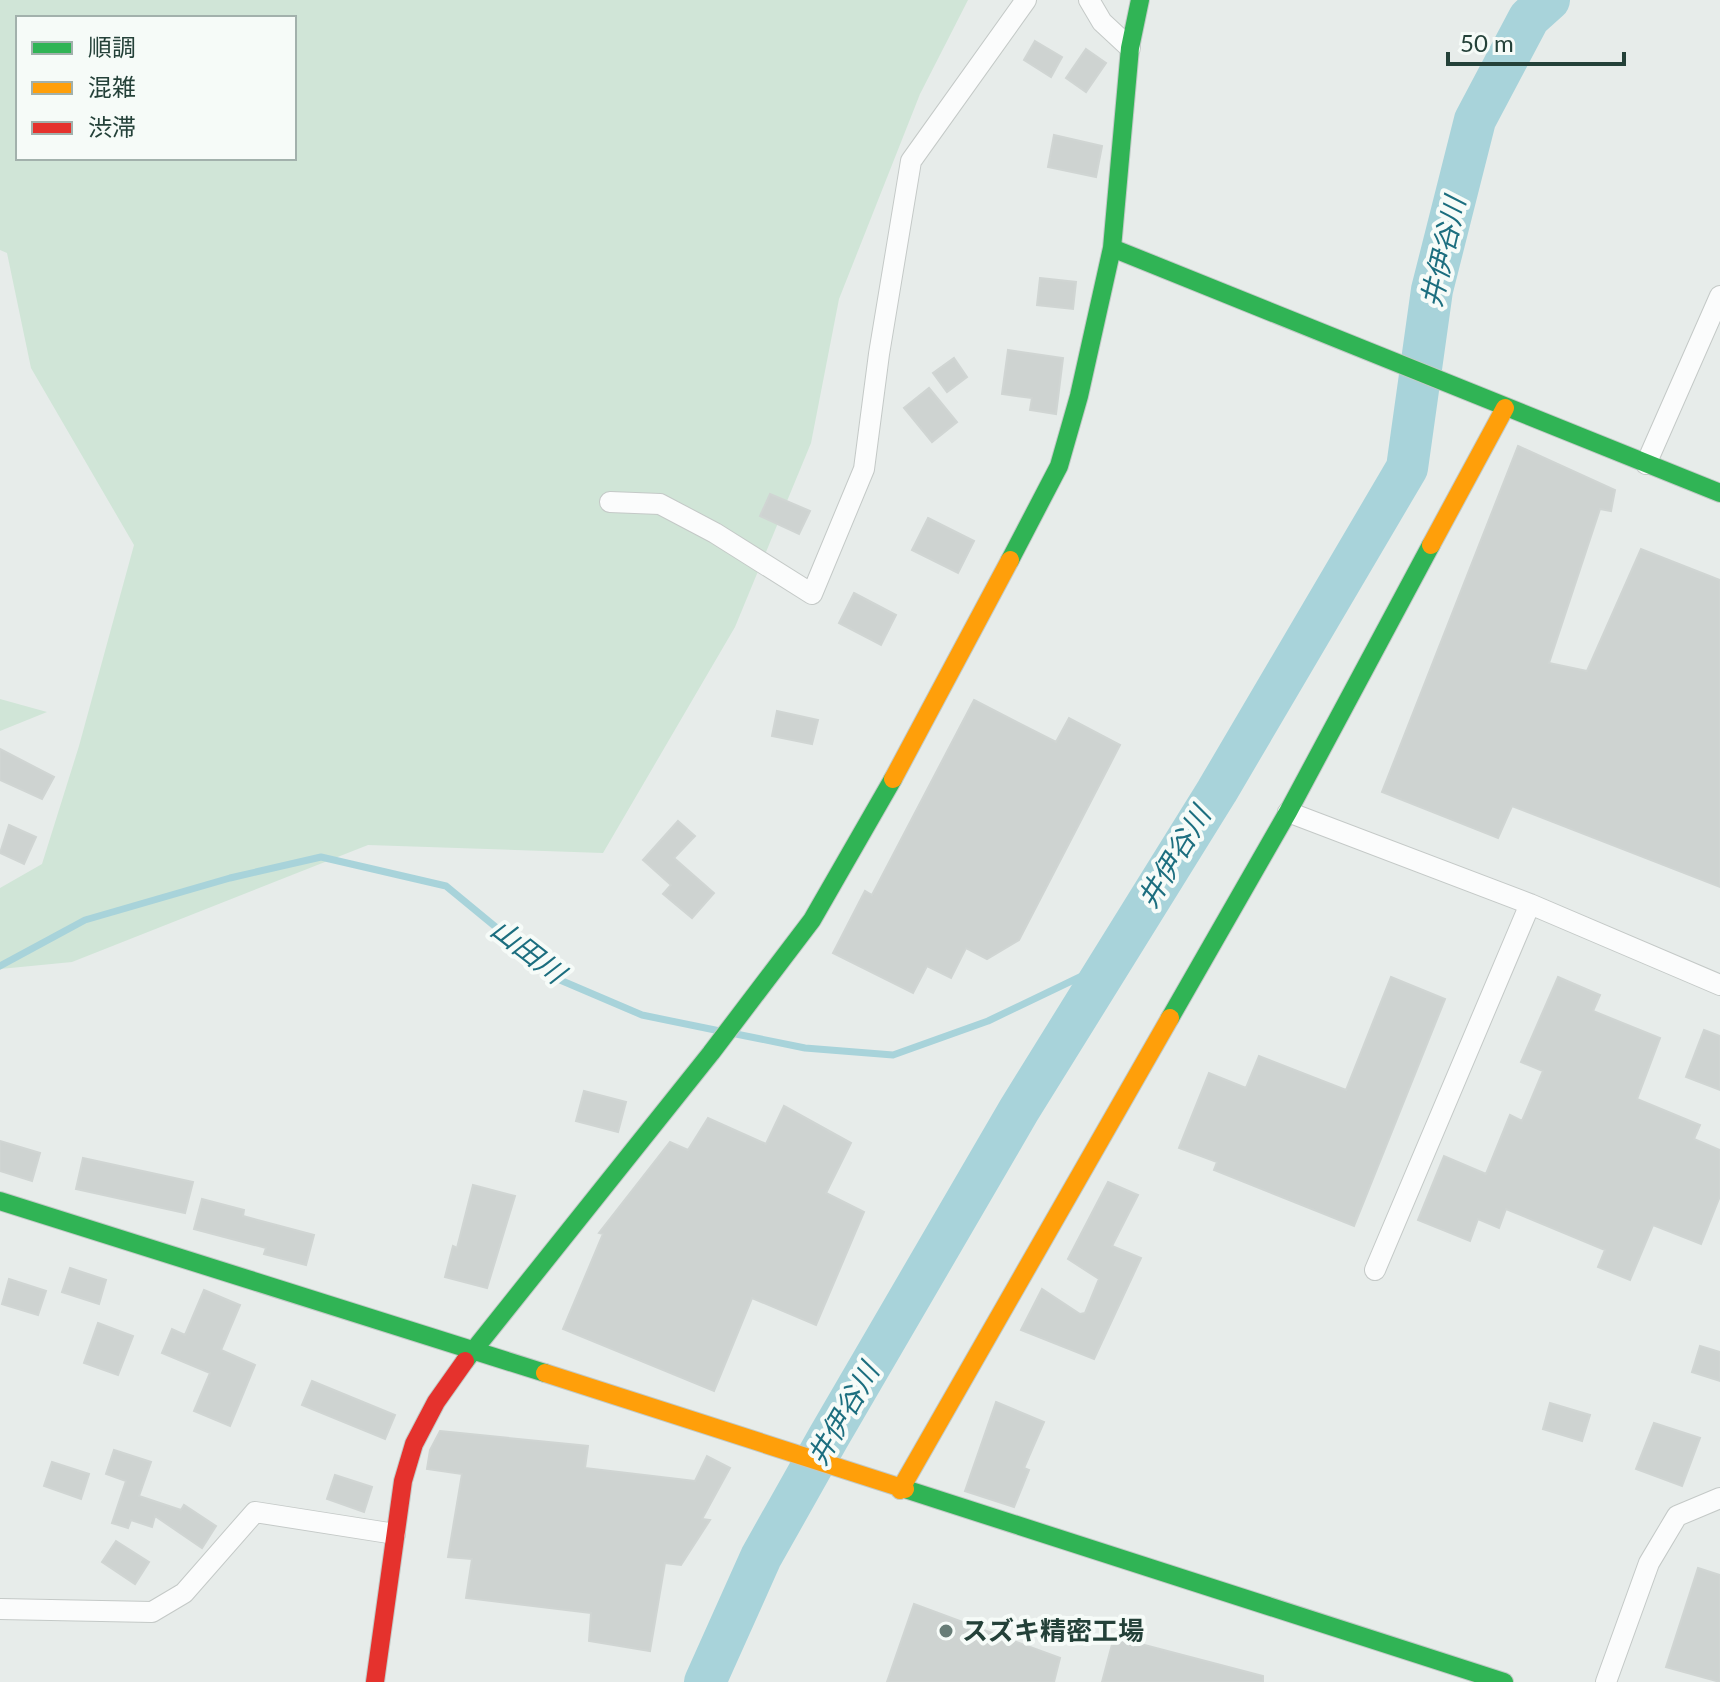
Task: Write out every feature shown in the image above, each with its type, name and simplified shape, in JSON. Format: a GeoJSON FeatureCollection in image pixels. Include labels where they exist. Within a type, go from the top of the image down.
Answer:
{"type":"FeatureCollection","features":[{"type":"Feature","properties":{"kind":"street"},"geometry":{"type":"LineString","coordinates":[[610,502],[660,504],[715,533],[812,594],[864,469],[879,354],[911,161],[1026,0]]}},
{"type":"Feature","properties":{"kind":"street"},"geometry":{"type":"LineString","coordinates":[[1089,0],[1102,22],[1130,48]]}},
{"type":"Feature","properties":{"kind":"street"},"geometry":{"type":"LineString","coordinates":[[375,1682],[403,1481],[414,1444],[436,1402],[474,1348],[711,1053],[812,920],[867,829],[1059,466],[1079,396],[1112,248],[1130,48],[1140,0]]}},
{"type":"Feature","properties":{"kind":"street"},"geometry":{"type":"LineString","coordinates":[[1112,248],[1377,351],[1505,408],[1720,493]]}},
{"type":"Feature","properties":{"kind":"street"},"geometry":{"type":"LineString","coordinates":[[1646,464],[1720,296]]}},
{"type":"Feature","properties":{"kind":"street"},"geometry":{"type":"LineString","coordinates":[[900,1490],[1288,812],[1505,408]]}},
{"type":"Feature","properties":{"kind":"street"},"geometry":{"type":"LineString","coordinates":[[1288,812],[1530,904],[1720,985]]}},
{"type":"Feature","properties":{"kind":"street"},"geometry":{"type":"LineString","coordinates":[[1375,1270],[1530,904]]}},
{"type":"Feature","properties":{"kind":"street"},"geometry":{"type":"LineString","coordinates":[[0,1201],[474,1348],[869,1480],[1504,1682]]}},
{"type":"Feature","properties":{"kind":"street"},"geometry":{"type":"LineString","coordinates":[[1606,1682],[1649,1563],[1677,1516],[1720,1498]]}},
{"type":"Feature","properties":{"kind":"street"},"geometry":{"type":"LineString","coordinates":[[0,1609],[152,1612],[184,1593],[255,1512],[395,1534]]}},
{"type":"Feature","properties":{"kind":"green space"},"geometry":{"type":"Polygon","coordinates":[[[0,0],[968,0],[920,94],[839,299],[811,443],[735,627],[603,853],[368,845],[72,962],[0,969],[0,888],[42,864],[79,746],[134,545],[31,368],[7,253],[0,250],[0,0]]]}},
{"type":"Feature","properties":{"kind":"green space"},"geometry":{"type":"Polygon","coordinates":[[[0,699],[47,712],[0,731],[0,699]]]}},
{"type":"Feature","properties":{"kind":"building"},"geometry":{"type":"Polygon","coordinates":[[[1035,41],[1062,57],[1051,77],[1024,60],[1035,41]]]}},
{"type":"Feature","properties":{"kind":"building"},"geometry":{"type":"Polygon","coordinates":[[[1086,49],[1106,63],[1086,92],[1066,78],[1086,49]]]}},
{"type":"Feature","properties":{"kind":"building"},"geometry":{"type":"Polygon","coordinates":[[[1054,135],[1102,146],[1096,177],[1048,167],[1054,135]]]}},
{"type":"Feature","properties":{"kind":"building"},"geometry":{"type":"Polygon","coordinates":[[[1040,278],[1076,282],[1073,309],[1037,305],[1040,278]]]}},
{"type":"Feature","properties":{"kind":"building"},"geometry":{"type":"Polygon","coordinates":[[[1008,350],[1063,358],[1056,414],[1030,410],[1032,398],[1002,394],[1008,350]]]}},
{"type":"Feature","properties":{"kind":"building"},"geometry":{"type":"Polygon","coordinates":[[[954,358],[967,377],[947,392],[933,373],[954,358]]]}},
{"type":"Feature","properties":{"kind":"building"},"geometry":{"type":"Polygon","coordinates":[[[929,388],[957,422],[932,442],[904,408],[929,388]]]}},
{"type":"Feature","properties":{"kind":"building"},"geometry":{"type":"Polygon","coordinates":[[[1518,446],[1615,490],[1611,511],[1600,509],[1549,663],[1587,671],[1641,549],[1720,580],[1720,887],[1512,806],[1498,838],[1382,792],[1518,446]]]}},
{"type":"Feature","properties":{"kind":"building"},"geometry":{"type":"Polygon","coordinates":[[[770,494],[810,511],[799,534],[760,516],[770,494]]]}},
{"type":"Feature","properties":{"kind":"building"},"geometry":{"type":"Polygon","coordinates":[[[928,518],[974,541],[958,573],[912,550],[928,518]]]}},
{"type":"Feature","properties":{"kind":"building"},"geometry":{"type":"Polygon","coordinates":[[[854,593],[896,615],[881,645],[839,623],[854,593]]]}},
{"type":"Feature","properties":{"kind":"building"},"geometry":{"type":"Polygon","coordinates":[[[974,700],[1056,742],[1069,718],[1120,745],[1019,940],[987,959],[966,948],[951,978],[927,966],[913,993],[833,953],[865,891],[872,895],[974,700]]]}},
{"type":"Feature","properties":{"kind":"building"},"geometry":{"type":"Polygon","coordinates":[[[777,711],[818,720],[812,744],[772,736],[777,711]]]}},
{"type":"Feature","properties":{"kind":"building"},"geometry":{"type":"Polygon","coordinates":[[[0,749],[54,777],[42,799],[0,780],[0,749]]]}},
{"type":"Feature","properties":{"kind":"building"},"geometry":{"type":"Polygon","coordinates":[[[678,821],[695,836],[674,858],[714,893],[692,918],[663,894],[671,885],[643,860],[678,821]]]}},
{"type":"Feature","properties":{"kind":"building"},"geometry":{"type":"Polygon","coordinates":[[[9,825],[36,837],[24,864],[0,853],[9,825]]]}},
{"type":"Feature","properties":{"kind":"building"},"geometry":{"type":"Polygon","coordinates":[[[1391,977],[1445,999],[1354,1226],[1214,1170],[1217,1162],[1179,1148],[1209,1073],[1246,1088],[1259,1056],[1346,1090],[1391,977]]]}},
{"type":"Feature","properties":{"kind":"building"},"geometry":{"type":"Polygon","coordinates":[[[1558,977],[1600,995],[1593,1011],[1660,1038],[1637,1099],[1700,1125],[1694,1139],[1720,1150],[1720,1196],[1701,1244],[1653,1225],[1630,1280],[1598,1267],[1605,1250],[1506,1209],[1499,1228],[1478,1219],[1470,1241],[1418,1220],[1444,1156],[1486,1174],[1510,1115],[1522,1121],[1543,1071],[1521,1062],[1558,977]]]}},
{"type":"Feature","properties":{"kind":"building"},"geometry":{"type":"Polygon","coordinates":[[[1704,1030],[1720,1036],[1720,1090],[1686,1077],[1704,1030]]]}},
{"type":"Feature","properties":{"kind":"building"},"geometry":{"type":"Polygon","coordinates":[[[584,1091],[626,1102],[618,1132],[576,1121],[584,1091]]]}},
{"type":"Feature","properties":{"kind":"building"},"geometry":{"type":"Polygon","coordinates":[[[784,1106],[851,1143],[826,1193],[864,1212],[816,1325],[752,1298],[714,1391],[563,1329],[603,1234],[599,1233],[670,1142],[688,1150],[708,1118],[766,1144],[784,1106]]]}},
{"type":"Feature","properties":{"kind":"building"},"geometry":{"type":"Polygon","coordinates":[[[0,1141],[40,1153],[32,1181],[0,1171],[0,1141]]]}},
{"type":"Feature","properties":{"kind":"building"},"geometry":{"type":"Polygon","coordinates":[[[83,1158],[193,1182],[185,1213],[76,1189],[83,1158]]]}},
{"type":"Feature","properties":{"kind":"building"},"geometry":{"type":"Polygon","coordinates":[[[1108,1182],[1138,1195],[1112,1246],[1141,1258],[1094,1359],[1021,1330],[1042,1289],[1080,1314],[1085,1313],[1099,1279],[1068,1259],[1108,1182]]]}},
{"type":"Feature","properties":{"kind":"building"},"geometry":{"type":"Polygon","coordinates":[[[473,1185],[515,1196],[487,1288],[445,1277],[453,1246],[457,1248],[473,1185]]]}},
{"type":"Feature","properties":{"kind":"building"},"geometry":{"type":"Polygon","coordinates":[[[202,1199],[244,1210],[243,1216],[314,1235],[306,1265],[264,1254],[266,1248],[194,1229],[202,1199]]]}},
{"type":"Feature","properties":{"kind":"building"},"geometry":{"type":"Polygon","coordinates":[[[70,1268],[106,1280],[99,1304],[62,1292],[70,1268]]]}},
{"type":"Feature","properties":{"kind":"building"},"geometry":{"type":"Polygon","coordinates":[[[9,1279],[46,1291],[38,1315],[2,1304],[9,1279]]]}},
{"type":"Feature","properties":{"kind":"building"},"geometry":{"type":"Polygon","coordinates":[[[204,1290],[240,1305],[221,1350],[255,1365],[230,1426],[194,1411],[210,1373],[162,1353],[172,1329],[185,1335],[204,1290]]]}},
{"type":"Feature","properties":{"kind":"building"},"geometry":{"type":"Polygon","coordinates":[[[98,1323],[133,1336],[118,1375],[84,1363],[98,1323]]]}},
{"type":"Feature","properties":{"kind":"building"},"geometry":{"type":"Polygon","coordinates":[[[1700,1346],[1720,1352],[1720,1381],[1692,1372],[1700,1346]]]}},
{"type":"Feature","properties":{"kind":"building"},"geometry":{"type":"Polygon","coordinates":[[[312,1381],[395,1415],[385,1439],[302,1405],[312,1381]]]}},
{"type":"Feature","properties":{"kind":"building"},"geometry":{"type":"Polygon","coordinates":[[[996,1402],[1044,1422],[1024,1468],[1029,1470],[1014,1507],[965,1491],[996,1402]]]}},
{"type":"Feature","properties":{"kind":"building"},"geometry":{"type":"Polygon","coordinates":[[[1550,1403],[1590,1415],[1582,1441],[1543,1429],[1550,1403]]]}},
{"type":"Feature","properties":{"kind":"building"},"geometry":{"type":"Polygon","coordinates":[[[1654,1423],[1700,1438],[1682,1486],[1636,1469],[1654,1423]]]}},
{"type":"Feature","properties":{"kind":"building"},"geometry":{"type":"Polygon","coordinates":[[[440,1431],[588,1446],[585,1468],[695,1481],[707,1456],[730,1468],[702,1519],[710,1520],[681,1565],[665,1563],[650,1651],[589,1641],[591,1613],[466,1598],[472,1559],[448,1557],[462,1474],[427,1469],[430,1450],[440,1431]]]}},
{"type":"Feature","properties":{"kind":"building"},"geometry":{"type":"Polygon","coordinates":[[[114,1450],[151,1462],[139,1496],[181,1510],[184,1505],[216,1526],[202,1548],[155,1516],[152,1527],[131,1520],[128,1528],[112,1523],[126,1481],[106,1474],[114,1450]]]}},
{"type":"Feature","properties":{"kind":"building"},"geometry":{"type":"Polygon","coordinates":[[[52,1462],[89,1474],[81,1499],[44,1486],[52,1462]]]}},
{"type":"Feature","properties":{"kind":"building"},"geometry":{"type":"Polygon","coordinates":[[[335,1475],[372,1487],[364,1512],[327,1499],[335,1475]]]}},
{"type":"Feature","properties":{"kind":"building"},"geometry":{"type":"Polygon","coordinates":[[[116,1541],[149,1562],[135,1584],[102,1562],[116,1541]]]}},
{"type":"Feature","properties":{"kind":"building"},"geometry":{"type":"Polygon","coordinates":[[[1698,1568],[1720,1575],[1720,1682],[1666,1667],[1698,1568]]]}},
{"type":"Feature","properties":{"kind":"building","name":"スズキ精密工場"},"geometry":{"type":"Polygon","coordinates":[[[914,1604],[1060,1658],[1054,1682],[887,1682],[914,1604]]]}},
{"type":"Feature","properties":{"kind":"building"},"geometry":{"type":"Polygon","coordinates":[[[1114,1637],[1263,1676],[1263,1682],[1102,1682],[1114,1637]]]}},
{"type":"Feature","properties":{"kind":"waterway","name":"井伊谷川"},"geometry":{"type":"LineString","coordinates":[[705,1682],[761,1557],[828,1438],[1019,1110],[1217,791],[1407,468],[1432,290],[1475,120],[1529,18],[1549,0]]}},
{"type":"Feature","properties":{"kind":"waterway","name":"山田川"},"geometry":{"type":"LineString","coordinates":[[0,966],[85,920],[230,878],[321,857],[446,886],[560,980],[642,1015],[720,1031]]}},
{"type":"Feature","properties":{"kind":"waterway","name":"山田川"},"geometry":{"type":"LineString","coordinates":[[736,1034],[805,1048],[893,1055],[988,1021],[1109,963]]}},
{"type":"Feature","properties":{"kind":"traffic: fast"},"geometry":{"type":"LineString","coordinates":[[1010,560],[1059,466],[1079,396],[1112,248],[1130,48],[1140,0]]}},
{"type":"Feature","properties":{"kind":"traffic: fast"},"geometry":{"type":"LineString","coordinates":[[1112,248],[1720,493]]}},
{"type":"Feature","properties":{"kind":"traffic: fast"},"geometry":{"type":"LineString","coordinates":[[1170,1018],[1288,812],[1431,545]]}},
{"type":"Feature","properties":{"kind":"traffic: fast"},"geometry":{"type":"LineString","coordinates":[[465,1361],[711,1053],[812,920],[893,779]]}},
{"type":"Feature","properties":{"kind":"traffic: fast"},"geometry":{"type":"LineString","coordinates":[[0,1201],[545,1373]]}},
{"type":"Feature","properties":{"kind":"traffic: fast"},"geometry":{"type":"LineString","coordinates":[[905,1489],[1504,1682]]}},
{"type":"Feature","properties":{"kind":"traffic: slow"},"geometry":{"type":"LineString","coordinates":[[1431,545],[1505,408]]}},
{"type":"Feature","properties":{"kind":"traffic: slow"},"geometry":{"type":"LineString","coordinates":[[893,779],[1010,560]]}},
{"type":"Feature","properties":{"kind":"traffic: slow"},"geometry":{"type":"LineString","coordinates":[[900,1490],[1170,1018]]}},
{"type":"Feature","properties":{"kind":"traffic: slow"},"geometry":{"type":"LineString","coordinates":[[545,1373],[905,1489]]}},
{"type":"Feature","properties":{"kind":"traffic: jam"},"geometry":{"type":"LineString","coordinates":[[375,1682],[403,1481],[414,1444],[436,1402],[465,1361]]}},
{"type":"Feature","properties":{"kind":"place","name":"スズキ精密工場"},"geometry":{"type":"Point","coordinates":[946,1631]}}]}
